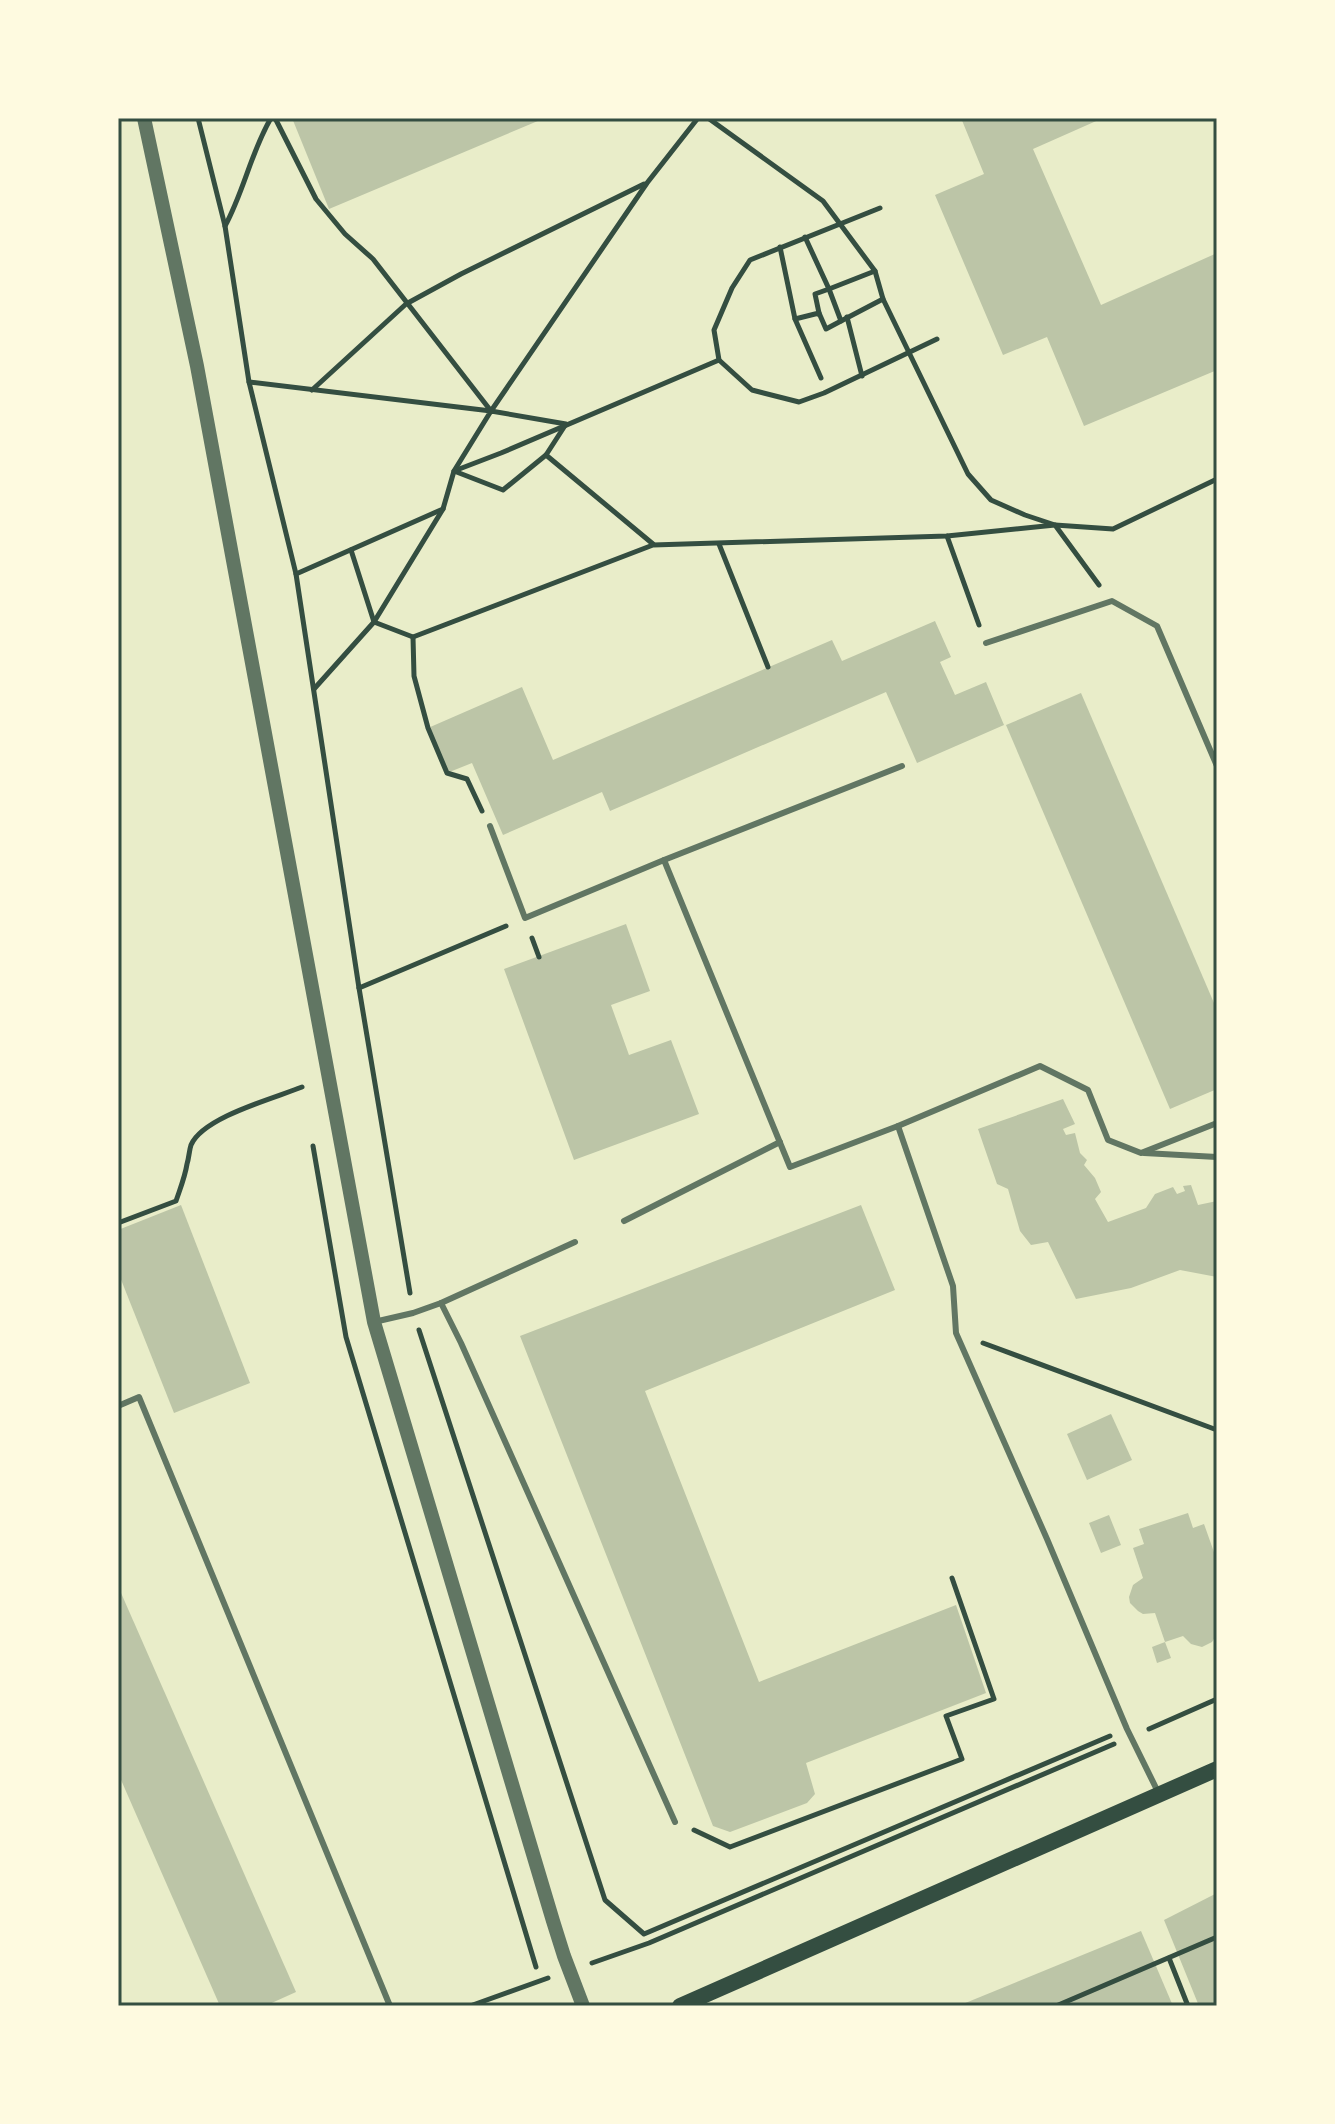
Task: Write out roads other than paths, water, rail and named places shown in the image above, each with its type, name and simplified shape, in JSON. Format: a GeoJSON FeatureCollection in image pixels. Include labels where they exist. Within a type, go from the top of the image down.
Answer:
{"type":"FeatureCollection","features":[{"type":"Feature","properties":{"kind":"main road"},"geometry":{"type":"LineString","coordinates":[[680,2006],[1217,1769]]}},
{"type":"Feature","properties":{"kind":"street"},"geometry":{"type":"LineString","coordinates":[[144,118],[197,366],[374,1322],[553,1921],[583,2006]]}},
{"type":"Feature","properties":{"kind":"lane"},"geometry":{"type":"LineString","coordinates":[[986,643],[1112,601],[1157,626],[1217,766]]}},
{"type":"Feature","properties":{"kind":"lane"},"geometry":{"type":"LineString","coordinates":[[490,826],[525,918],[902,766]]}},
{"type":"Feature","properties":{"kind":"lane"},"geometry":{"type":"LineString","coordinates":[[664,860],[790,1167],[898,1126],[1040,1066],[1088,1090],[1108,1140],[1141,1153],[1217,1157]]}},
{"type":"Feature","properties":{"kind":"lane"},"geometry":{"type":"LineString","coordinates":[[1141,1153],[1217,1123]]}},
{"type":"Feature","properties":{"kind":"lane"},"geometry":{"type":"LineString","coordinates":[[898,1126],[953,1286],[956,1333],[1130,1737],[1159,1794]]}},
{"type":"Feature","properties":{"kind":"lane"},"geometry":{"type":"LineString","coordinates":[[624,1221],[780,1142]]}},
{"type":"Feature","properties":{"kind":"lane"},"geometry":{"type":"LineString","coordinates":[[374,1322],[441,1303],[575,1242]]}},
{"type":"Feature","properties":{"kind":"lane"},"geometry":{"type":"LineString","coordinates":[[441,1303],[675,1822]]}},
{"type":"Feature","properties":{"kind":"lane"},"geometry":{"type":"LineString","coordinates":[[118,1406],[139,1397],[390,2006]]}}]}
